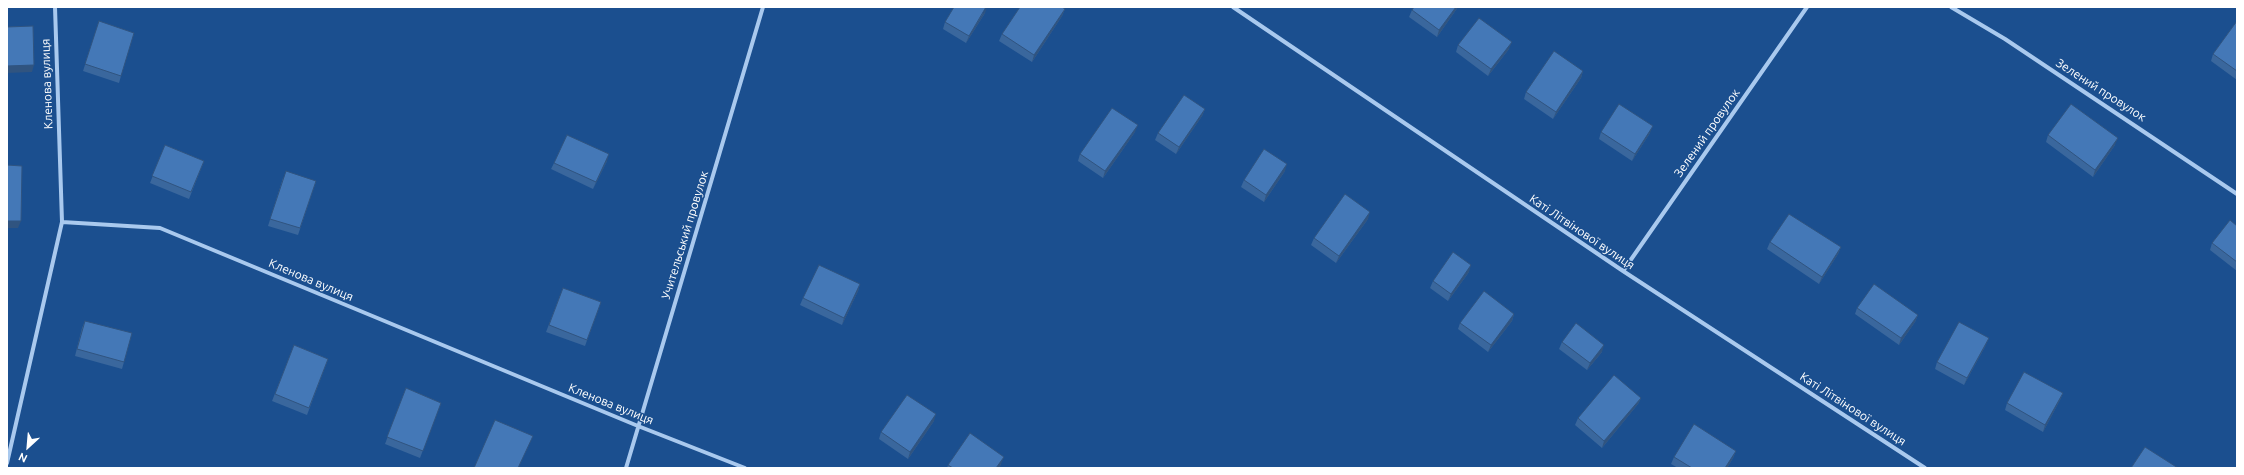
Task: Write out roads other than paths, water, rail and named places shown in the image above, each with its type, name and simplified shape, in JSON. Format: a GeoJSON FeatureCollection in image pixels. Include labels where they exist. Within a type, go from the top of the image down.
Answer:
{"type":"FeatureCollection","features":[{"type":"Feature","properties":{"kind":"street","name":"Кленова вулиця"},"geometry":{"type":"LineString","coordinates":[[55,7],[62,222],[160,228],[638,426],[745,468]]}},
{"type":"Feature","properties":{"kind":"street","name":"Учительський провулок"},"geometry":{"type":"LineString","coordinates":[[626,468],[763,7]]}},
{"type":"Feature","properties":{"kind":"street","name":"Каті Літвінової вулиця"},"geometry":{"type":"LineString","coordinates":[[1233,7],[1623,271],[1925,468]]}},
{"type":"Feature","properties":{"kind":"street","name":"Зелений провулок"},"geometry":{"type":"LineString","coordinates":[[1623,271],[1807,7]]}},
{"type":"Feature","properties":{"kind":"street","name":"Зелений провулок"},"geometry":{"type":"LineString","coordinates":[[1951,7],[2005,39],[2237,194]]}},
{"type":"Feature","properties":{"kind":"street"},"geometry":{"type":"LineString","coordinates":[[7,462],[62,222]]}}]}
